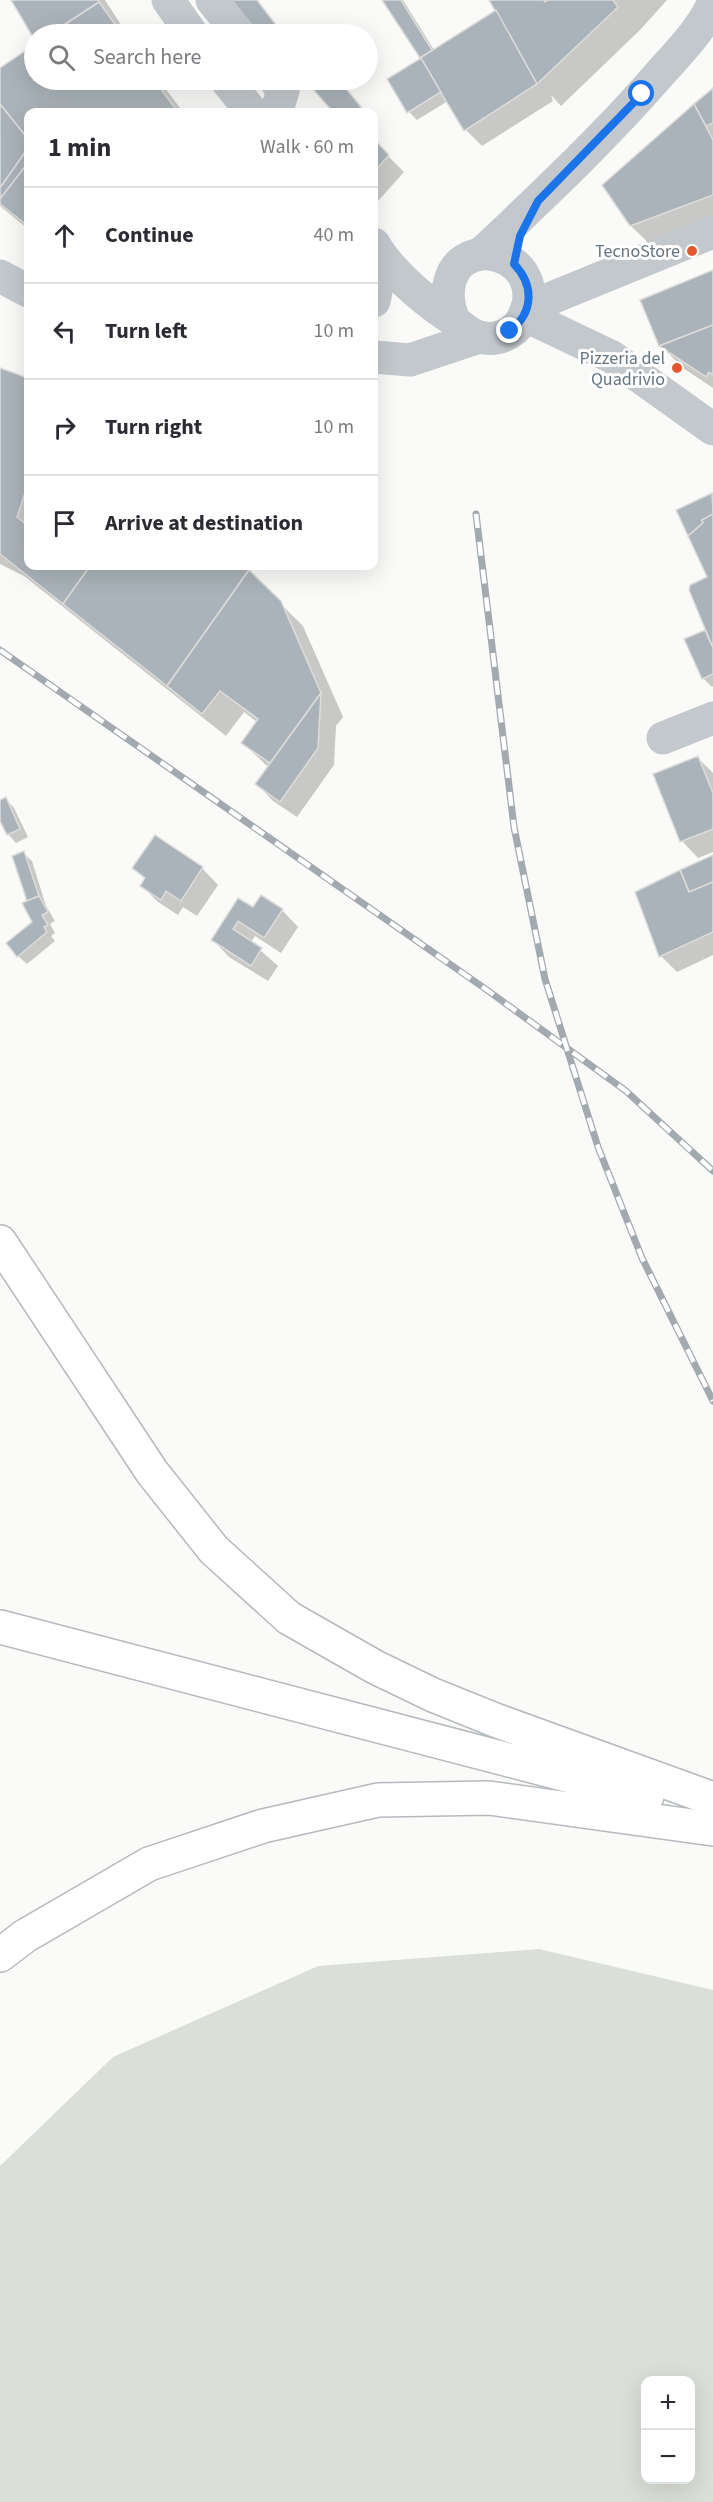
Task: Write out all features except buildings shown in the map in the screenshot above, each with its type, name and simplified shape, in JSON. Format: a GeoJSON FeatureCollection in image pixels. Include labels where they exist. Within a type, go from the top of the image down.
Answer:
{"type":"FeatureCollection","features":[{"type":"Feature","properties":{"kind":"main road"},"geometry":{"type":"LineString","coordinates":[[0,1242],[152,1472],[214,1551],[289,1618],[375,1667],[433,1695],[495,1720],[713,1799]]}},
{"type":"Feature","properties":{"kind":"main road"},"geometry":{"type":"LineString","coordinates":[[0,1627],[713,1813]]}},
{"type":"Feature","properties":{"kind":"main road"},"geometry":{"type":"LineString","coordinates":[[0,1955],[25,1936],[149,1864],[263,1826],[378,1800],[489,1798],[713,1829]]}},
{"type":"Feature","properties":{"kind":"street"},"geometry":{"type":"LineString","coordinates":[[168,0],[185,24]]}},
{"type":"Feature","properties":{"kind":"street"},"geometry":{"type":"LineString","coordinates":[[212,0],[231,24]]}},
{"type":"Feature","properties":{"kind":"street"},"geometry":{"type":"LineString","coordinates":[[471,329],[447,303],[447,287],[453,272],[466,260],[481,254],[538,201],[642,94],[692,37],[713,4]]}},
{"type":"Feature","properties":{"kind":"street"},"geometry":{"type":"LineString","coordinates":[[234,90],[249,108]]}},
{"type":"Feature","properties":{"kind":"street"},"geometry":{"type":"LineString","coordinates":[[277,108],[283,90]]}},
{"type":"Feature","properties":{"kind":"street"},"geometry":{"type":"LineString","coordinates":[[378,344],[471,329],[512,331],[529,305],[529,289],[520,270],[520,236],[538,201]]}},
{"type":"Feature","properties":{"kind":"street"},"geometry":{"type":"LineString","coordinates":[[525,313],[713,232]]}},
{"type":"Feature","properties":{"kind":"street"},"geometry":{"type":"LineString","coordinates":[[378,245],[420,271],[453,272]]}},
{"type":"Feature","properties":{"kind":"street"},"geometry":{"type":"LineString","coordinates":[[378,247],[415,291],[471,329],[612,357]]}},
{"type":"Feature","properties":{"kind":"street"},"geometry":{"type":"LineString","coordinates":[[481,254],[497,255],[539,282],[579,282],[602,278]]}},
{"type":"Feature","properties":{"kind":"street"},"geometry":{"type":"LineString","coordinates":[[378,259],[378,281]]}},
{"type":"Feature","properties":{"kind":"street"},"geometry":{"type":"LineString","coordinates":[[0,276],[24,289]]}},
{"type":"Feature","properties":{"kind":"street"},"geometry":{"type":"LineString","coordinates":[[525,313],[612,357],[713,429]]}},
{"type":"Feature","properties":{"kind":"street"},"geometry":{"type":"LineString","coordinates":[[378,357],[410,360],[471,329]]}},
{"type":"Feature","properties":{"kind":"street"},"geometry":{"type":"LineString","coordinates":[[663,738],[713,718]]}},
{"type":"Feature","properties":{"kind":"shaded area"},"geometry":{"type":"Polygon","coordinates":[[[539,1949],[713,1990],[713,2502],[0,2502],[0,2166],[113,2057],[318,1966],[539,1949]]]}},
{"type":"Feature","properties":{"kind":"railway"},"geometry":{"type":"LineString","coordinates":[[476,514],[514,827],[545,979],[598,1147],[642,1258],[713,1401]]}},
{"type":"Feature","properties":{"kind":"railway"},"geometry":{"type":"LineString","coordinates":[[0,650],[487,990],[626,1091],[713,1171]]}},
{"type":"Feature","properties":{"kind":"place","name":"TecnoStore"},"geometry":{"type":"Point","coordinates":[692,251]}},
{"type":"Feature","properties":{"kind":"place","name":"Pizzeria del Quadrivio"},"geometry":{"type":"Point","coordinates":[677,368]}},
{"type":"Feature","properties":{"kind":"route"},"geometry":{"type":"LineString","coordinates":[[510,331],[523,320],[529,305],[529,289],[523,273],[514,264],[520,236],[538,201],[642,94]]}}]}
